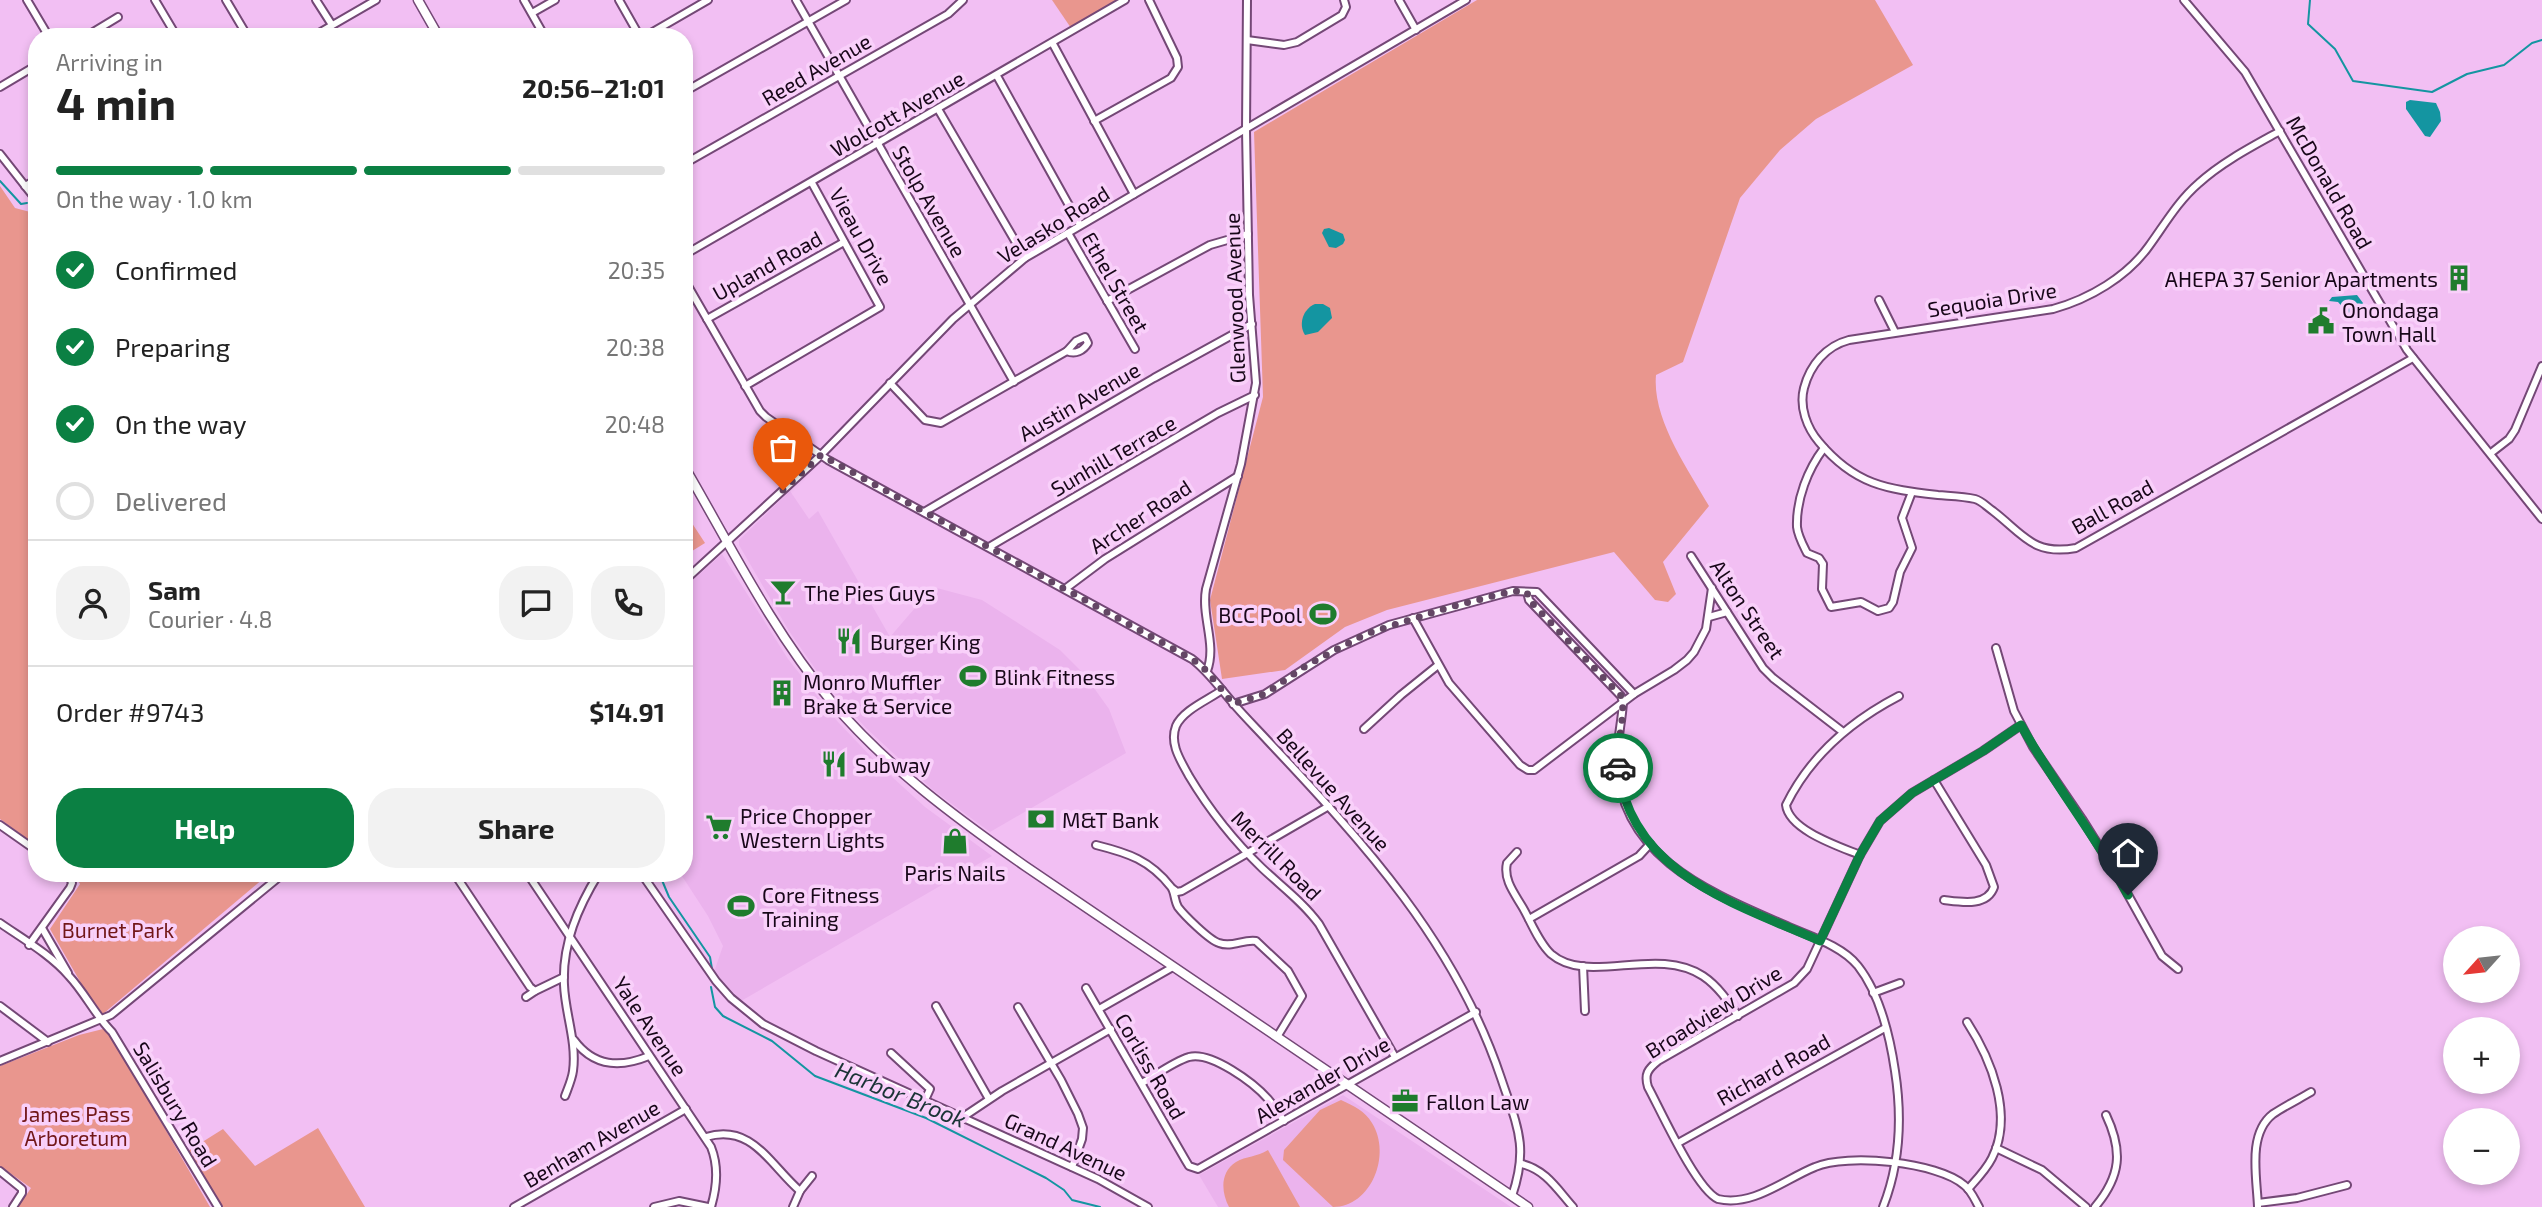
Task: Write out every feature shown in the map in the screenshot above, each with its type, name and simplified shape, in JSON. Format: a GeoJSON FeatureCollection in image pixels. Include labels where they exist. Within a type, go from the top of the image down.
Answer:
{"type":"FeatureCollection","features":[{"type":"Feature","properties":{"kind":"main road"},"geometry":{"type":"LineString","coordinates":[[418,0],[434,28]]}},
{"type":"Feature","properties":{"kind":"main road"},"geometry":{"type":"LineString","coordinates":[[693,481],[784,637],[815,681],[882,755],[950,813],[1528,1207]]}},
{"type":"Feature","properties":{"kind":"street"},"geometry":{"type":"LineString","coordinates":[[27,0],[43,28]]}},
{"type":"Feature","properties":{"kind":"street"},"geometry":{"type":"LineString","coordinates":[[155,0],[172,28]]}},
{"type":"Feature","properties":{"kind":"street"},"geometry":{"type":"LineString","coordinates":[[226,0],[243,28]]}},
{"type":"Feature","properties":{"kind":"street"},"geometry":{"type":"LineString","coordinates":[[316,0],[332,25]]}},
{"type":"Feature","properties":{"kind":"street"},"geometry":{"type":"LineString","coordinates":[[327,28],[376,0]]}},
{"type":"Feature","properties":{"kind":"street"},"geometry":{"type":"LineString","coordinates":[[524,0],[540,28]]}},
{"type":"Feature","properties":{"kind":"street"},"geometry":{"type":"LineString","coordinates":[[532,13],[555,0]]}},
{"type":"Feature","properties":{"kind":"street"},"geometry":{"type":"LineString","coordinates":[[619,0],[636,28]]}},
{"type":"Feature","properties":{"kind":"street"},"geometry":{"type":"LineString","coordinates":[[658,28],[708,0]]}},
{"type":"Feature","properties":{"kind":"street","name":"Stolp Avenue"},"geometry":{"type":"LineString","coordinates":[[796,0],[1014,383]]}},
{"type":"Feature","properties":{"kind":"street"},"geometry":{"type":"LineString","coordinates":[[693,87],[846,0]]}},
{"type":"Feature","properties":{"kind":"street","name":"Reed Avenue"},"geometry":{"type":"LineString","coordinates":[[693,159],[948,14],[963,0]]}},
{"type":"Feature","properties":{"kind":"street","name":"Wolcott Avenue"},"geometry":{"type":"LineString","coordinates":[[693,250],[1125,0]]}},
{"type":"Feature","properties":{"kind":"street"},"geometry":{"type":"LineString","coordinates":[[1094,121],[1171,78],[1176,72],[1177,58],[1149,0]]}},
{"type":"Feature","properties":{"kind":"street","name":"Glenwood Avenue"},"geometry":{"type":"LineString","coordinates":[[1207,671],[1212,654],[1204,601],[1238,476],[1255,395],[1256,364],[1248,234],[1247,0]]}},
{"type":"Feature","properties":{"kind":"street"},"geometry":{"type":"LineString","coordinates":[[1247,40],[1284,45],[1297,42],[1342,15],[1346,7],[1345,0]]}},
{"type":"Feature","properties":{"kind":"street"},"geometry":{"type":"LineString","coordinates":[[1399,0],[1416,30]]}},
{"type":"Feature","properties":{"kind":"street","name":"Velasko Road"},"geometry":{"type":"LineString","coordinates":[[693,573],[821,455],[969,305],[1025,258],[1466,0]]}},
{"type":"Feature","properties":{"kind":"street","name":"McDonald Road"},"geometry":{"type":"LineString","coordinates":[[2185,0],[2239,64],[2413,358],[2542,519]]}},
{"type":"Feature","properties":{"kind":"street"},"geometry":{"type":"LineString","coordinates":[[101,28],[118,18]]}},
{"type":"Feature","properties":{"kind":"street"},"geometry":{"type":"LineString","coordinates":[[1052,44],[1134,194]]}},
{"type":"Feature","properties":{"kind":"street"},"geometry":{"type":"LineString","coordinates":[[0,75],[3,85],[28,70]]}},
{"type":"Feature","properties":{"kind":"street"},"geometry":{"type":"LineString","coordinates":[[996,76],[1080,225]]}},
{"type":"Feature","properties":{"kind":"street"},"geometry":{"type":"LineString","coordinates":[[938,109],[1025,258]]}},
{"type":"Feature","properties":{"kind":"street","name":"Sequoia Drive"},"geometry":{"type":"LineString","coordinates":[[1824,447],[1809,426],[1803,410],[1803,390],[1820,357],[1844,341],[2053,309],[2081,300],[2108,284],[2139,258],[2174,209],[2199,182],[2280,131]]}},
{"type":"Feature","properties":{"kind":"street"},"geometry":{"type":"LineString","coordinates":[[0,154],[28,190]]}},
{"type":"Feature","properties":{"kind":"street","name":"Vieau Drive"},"geometry":{"type":"LineString","coordinates":[[745,386],[880,307],[812,183]]}},
{"type":"Feature","properties":{"kind":"street","name":"Ethel Street"},"geometry":{"type":"LineString","coordinates":[[1068,233],[1135,349]]}},
{"type":"Feature","properties":{"kind":"street"},"geometry":{"type":"LineString","coordinates":[[1107,301],[1210,245],[1248,234]]}},
{"type":"Feature","properties":{"kind":"street","name":"Upland Road"},"geometry":{"type":"LineString","coordinates":[[707,319],[844,242]]}},
{"type":"Feature","properties":{"kind":"street","name":"Bellevue Avenue"},"geometry":{"type":"LineString","coordinates":[[693,295],[745,386],[766,417],[821,455],[1192,659],[1207,671],[1233,704],[1387,874],[1418,916],[1476,1012],[1517,1123],[1521,1164],[1512,1196]]}},
{"type":"Feature","properties":{"kind":"street"},"geometry":{"type":"LineString","coordinates":[[1879,300],[1895,332]]}},
{"type":"Feature","properties":{"kind":"street","name":"Austin Avenue"},"geometry":{"type":"LineString","coordinates":[[924,512],[1252,324]]}},
{"type":"Feature","properties":{"kind":"street"},"geometry":{"type":"LineString","coordinates":[[890,383],[922,418],[937,423],[957,415],[1067,351]]}},
{"type":"Feature","properties":{"kind":"street","name":"Ball Road"},"geometry":{"type":"LineString","coordinates":[[1824,447],[1859,477],[1882,487],[1974,499],[2037,546],[2049,550],[2076,548],[2413,358]]}},
{"type":"Feature","properties":{"kind":"street"},"geometry":{"type":"LineString","coordinates":[[2491,453],[2509,439],[2515,430],[2542,366]]}},
{"type":"Feature","properties":{"kind":"street","name":"Sunhill Terrace"},"geometry":{"type":"LineString","coordinates":[[989,547],[1219,413],[1255,395]]}},
{"type":"Feature","properties":{"kind":"street"},"geometry":{"type":"LineString","coordinates":[[1824,447],[1804,484],[1798,524],[1799,535],[1807,553],[1819,558],[1823,564],[1822,589],[1831,607],[1861,602],[1878,611],[1884,611],[1893,602],[1900,572],[1912,548],[1902,518],[1912,492]]}},
{"type":"Feature","properties":{"kind":"street","name":"Archer Road"},"geometry":{"type":"LineString","coordinates":[[1065,589],[1105,559],[1238,476]]}},
{"type":"Feature","properties":{"kind":"street","name":"Alton Street"},"geometry":{"type":"LineString","coordinates":[[1691,556],[1750,650],[1773,678],[1843,732]]}},
{"type":"Feature","properties":{"kind":"street"},"geometry":{"type":"LineString","coordinates":[[1413,618],[1448,683],[1524,768],[1534,770],[1634,694],[1687,660],[1701,639],[1709,617],[1713,589]]}},
{"type":"Feature","properties":{"kind":"street"},"geometry":{"type":"LineString","coordinates":[[1233,704],[1265,694],[1307,665],[1350,641],[1413,618],[1513,591],[1537,592],[1634,694]]}},
{"type":"Feature","properties":{"kind":"street"},"geometry":{"type":"LineString","coordinates":[[1527,592],[1529,600],[1621,696],[1623,702],[1618,736],[1619,775],[1630,812],[1650,844],[1679,871],[1711,893],[1835,948],[1857,965],[1873,993],[1885,1028],[1896,1080],[1899,1138],[1883,1207]]}},
{"type":"Feature","properties":{"kind":"street"},"geometry":{"type":"LineString","coordinates":[[1709,617],[1727,612]]}},
{"type":"Feature","properties":{"kind":"street"},"geometry":{"type":"LineString","coordinates":[[1996,648],[2001,671],[2021,725],[2051,776],[2117,875],[2162,956],[2178,969]]}},
{"type":"Feature","properties":{"kind":"street"},"geometry":{"type":"LineString","coordinates":[[1364,729],[1437,666]]}},
{"type":"Feature","properties":{"kind":"street","name":"Merrill Road"},"geometry":{"type":"LineString","coordinates":[[1222,690],[1180,720],[1175,730],[1175,747],[1224,829],[1313,916],[1395,1057]]}},
{"type":"Feature","properties":{"kind":"street"},"geometry":{"type":"LineString","coordinates":[[1860,855],[1796,824],[1786,805],[1825,750],[1843,732],[1879,706],[1899,696]]}},
{"type":"Feature","properties":{"kind":"street","name":"Broadview Drive"},"geometry":{"type":"LineString","coordinates":[[1678,1143],[1648,1087],[1648,1070],[1658,1061],[1794,983],[1807,969],[1860,855],[1880,821],[1892,809],[1934,780],[2021,725]]}},
{"type":"Feature","properties":{"kind":"street"},"geometry":{"type":"LineString","coordinates":[[1934,780],[1986,865],[1994,887],[1989,897],[1983,900],[1944,900]]}},
{"type":"Feature","properties":{"kind":"street"},"geometry":{"type":"LineString","coordinates":[[1096,845],[1142,859],[1177,892],[1329,807]]}},
{"type":"Feature","properties":{"kind":"street"},"geometry":{"type":"LineString","coordinates":[[0,825],[28,845]]}},
{"type":"Feature","properties":{"kind":"street"},"geometry":{"type":"LineString","coordinates":[[1529,919],[1639,856],[1650,844]]}},
{"type":"Feature","properties":{"kind":"street"},"geometry":{"type":"LineString","coordinates":[[1517,852],[1507,863],[1505,870],[1510,886],[1551,953],[1569,964],[1583,966],[1650,962],[1686,968],[1701,974],[1711,983],[1738,1016]]}},
{"type":"Feature","properties":{"kind":"street"},"geometry":{"type":"LineString","coordinates":[[29,945],[72,882]]}},
{"type":"Feature","properties":{"kind":"street"},"geometry":{"type":"LineString","coordinates":[[0,1061],[101,1021],[273,882]]}},
{"type":"Feature","properties":{"kind":"street"},"geometry":{"type":"LineString","coordinates":[[460,882],[530,987],[535,990]]}},
{"type":"Feature","properties":{"kind":"street","name":"Yale Avenue"},"geometry":{"type":"LineString","coordinates":[[533,882],[649,1056],[706,1136],[714,1154],[717,1173],[716,1192],[710,1207]]}},
{"type":"Feature","properties":{"kind":"street"},"geometry":{"type":"LineString","coordinates":[[565,1097],[573,1072],[572,1038],[564,977],[570,936],[584,899],[594,882]]}},
{"type":"Feature","properties":{"kind":"street","name":"Grand Avenue"},"geometry":{"type":"LineString","coordinates":[[647,882],[716,981],[752,1016],[774,1031],[1072,1167],[1148,1207]]}},
{"type":"Feature","properties":{"kind":"street"},"geometry":{"type":"LineString","coordinates":[[1173,889],[1180,909],[1214,940],[1227,945],[1256,941],[1296,982],[1302,996],[1277,1037]]}},
{"type":"Feature","properties":{"kind":"street"},"geometry":{"type":"LineString","coordinates":[[0,923],[69,975]]}},
{"type":"Feature","properties":{"kind":"street"},"geometry":{"type":"LineString","coordinates":[[42,928],[69,975]]}},
{"type":"Feature","properties":{"kind":"street"},"geometry":{"type":"LineString","coordinates":[[1583,966],[1585,1011]]}},
{"type":"Feature","properties":{"kind":"street"},"geometry":{"type":"LineString","coordinates":[[1099,1009],[1173,967]]}},
{"type":"Feature","properties":{"kind":"street","name":"Salisbury Road"},"geometry":{"type":"LineString","coordinates":[[69,975],[101,1021],[112,1032],[218,1207]]}},
{"type":"Feature","properties":{"kind":"street"},"geometry":{"type":"LineString","coordinates":[[526,998],[535,990],[564,977]]}},
{"type":"Feature","properties":{"kind":"street"},"geometry":{"type":"LineString","coordinates":[[1873,993],[1900,983]]}},
{"type":"Feature","properties":{"kind":"street","name":"Corliss Road"},"geometry":{"type":"LineString","coordinates":[[1086,988],[1186,1161]]}},
{"type":"Feature","properties":{"kind":"street"},"geometry":{"type":"LineString","coordinates":[[0,1006],[48,1042]]}},
{"type":"Feature","properties":{"kind":"street"},"geometry":{"type":"LineString","coordinates":[[936,1006],[989,1099]]}},
{"type":"Feature","properties":{"kind":"street"},"geometry":{"type":"LineString","coordinates":[[1018,1007],[1078,1114],[1083,1128],[1072,1167]]}},
{"type":"Feature","properties":{"kind":"street","name":"Alexander Drive"},"geometry":{"type":"LineString","coordinates":[[1186,1161],[1194,1168],[1206,1166],[1476,1012]]}},
{"type":"Feature","properties":{"kind":"street"},"geometry":{"type":"LineString","coordinates":[[1967,1022],[1988,1057],[1997,1086],[1999,1125],[1996,1148],[1986,1168],[1968,1189]]}},
{"type":"Feature","properties":{"kind":"street","name":"Richard Road"},"geometry":{"type":"LineString","coordinates":[[1678,1143],[1885,1028]]}},
{"type":"Feature","properties":{"kind":"street"},"geometry":{"type":"LineString","coordinates":[[963,1117],[989,1099],[1111,1029]]}},
{"type":"Feature","properties":{"kind":"street"},"geometry":{"type":"LineString","coordinates":[[572,1038],[588,1055],[613,1065],[631,1063],[649,1056]]}},
{"type":"Feature","properties":{"kind":"street"},"geometry":{"type":"LineString","coordinates":[[891,1053],[930,1089],[925,1100]]}},
{"type":"Feature","properties":{"kind":"street"},"geometry":{"type":"LineString","coordinates":[[1142,1083],[1187,1058],[1210,1058],[1258,1089],[1284,1121]]}},
{"type":"Feature","properties":{"kind":"street"},"geometry":{"type":"LineString","coordinates":[[2311,1092],[2273,1115],[2259,1131],[2258,1205],[2347,1185]]}},
{"type":"Feature","properties":{"kind":"street","name":"Benham Avenue"},"geometry":{"type":"LineString","coordinates":[[514,1207],[686,1109]]}},
{"type":"Feature","properties":{"kind":"street"},"geometry":{"type":"LineString","coordinates":[[2095,1207],[2109,1188],[2117,1165],[2116,1139],[2106,1115]]}},
{"type":"Feature","properties":{"kind":"street"},"geometry":{"type":"LineString","coordinates":[[706,1136],[720,1133],[743,1137],[755,1145],[800,1191]]}},
{"type":"Feature","properties":{"kind":"street"},"geometry":{"type":"LineString","coordinates":[[1678,1143],[1705,1190],[1717,1199],[1730,1203],[1752,1202],[1816,1166],[1853,1159],[1938,1170],[1968,1189],[1979,1207]]}},
{"type":"Feature","properties":{"kind":"street"},"geometry":{"type":"LineString","coordinates":[[1996,1148],[2051,1176],[2086,1207]]}},
{"type":"Feature","properties":{"kind":"street"},"geometry":{"type":"LineString","coordinates":[[1521,1164],[1542,1172],[1573,1207]]}},
{"type":"Feature","properties":{"kind":"street"},"geometry":{"type":"LineString","coordinates":[[0,1171],[18,1183],[22,1190],[13,1207]]}},
{"type":"Feature","properties":{"kind":"street"},"geometry":{"type":"LineString","coordinates":[[793,1207],[800,1191],[812,1176]]}},
{"type":"Feature","properties":{"kind":"street"},"geometry":{"type":"LineString","coordinates":[[654,1207],[679,1201],[710,1207]]}},
{"type":"Feature","properties":{"kind":"shaded area"},"geometry":{"type":"Polygon","coordinates":[[[2410,100],[2436,103],[2441,121],[2430,137],[2425,136],[2406,109],[2406,102],[2410,100]]]}},
{"type":"Feature","properties":{"kind":"shaded area"},"geometry":{"type":"Polygon","coordinates":[[[1329,228],[1343,234],[1343,244],[1336,248],[1329,247],[1322,233],[1329,228]]]}},
{"type":"Feature","properties":{"kind":"shaded area"},"geometry":{"type":"Polygon","coordinates":[[[2357,295],[2363,303],[2364,312],[2359,321],[2353,319],[2338,302],[2329,301],[2332,297],[2357,295]]]}},
{"type":"Feature","properties":{"kind":"shaded area"},"geometry":{"type":"Polygon","coordinates":[[[1315,304],[1330,308],[1332,318],[1318,332],[1305,335],[1303,317],[1307,309],[1315,304]]]}},
{"type":"Feature","properties":{"kind":"shaded area"},"geometry":{"type":"Polygon","coordinates":[[[790,491],[809,519],[818,511],[890,637],[933,587],[982,600],[1060,650],[1084,674],[1109,709],[1126,753],[990,832],[933,790],[866,728],[825,683],[789,631],[739,545],[739,540],[790,491]]]}},
{"type":"Feature","properties":{"kind":"shaded area"},"geometry":{"type":"Polygon","coordinates":[[[722,554],[788,659],[838,722],[879,765],[925,807],[992,856],[741,1001],[714,972],[723,946],[686,882],[693,882],[693,580],[722,554]]]}},
{"type":"Feature","properties":{"kind":"shaded area"},"geometry":{"type":"Polygon","coordinates":[[[1343,1095],[1511,1207],[1218,1207],[1199,1175],[1343,1095]]]}},
{"type":"Feature","properties":{"kind":"green space"},"geometry":{"type":"Polygon","coordinates":[[[1052,0],[1118,0],[1071,28],[1052,0]]]}},
{"type":"Feature","properties":{"kind":"green space"},"geometry":{"type":"Polygon","coordinates":[[[1477,0],[1875,0],[1913,65],[1816,119],[1780,150],[1740,198],[1683,362],[1656,375],[1656,392],[1665,426],[1709,506],[1663,562],[1676,594],[1668,602],[1655,600],[1614,552],[1387,610],[1345,627],[1285,670],[1222,679],[1210,600],[1263,397],[1254,132],[1477,0]]]}},
{"type":"Feature","properties":{"kind":"green space"},"geometry":{"type":"Polygon","coordinates":[[[0,186],[15,208],[28,211],[28,839],[0,819],[0,186]]]}},
{"type":"Feature","properties":{"kind":"green space"},"geometry":{"type":"Polygon","coordinates":[[[693,525],[705,543],[693,550],[693,525]]]}},
{"type":"Feature","properties":{"kind":"green space","name":"Burnet Park"},"geometry":{"type":"Polygon","coordinates":[[[79,882],[259,882],[103,1014],[86,992],[50,929],[79,882]]]}},
{"type":"Feature","properties":{"kind":"green space","name":"James Pass Arboretum"},"geometry":{"type":"Polygon","coordinates":[[[103,1029],[111,1035],[210,1207],[18,1207],[31,1188],[0,1166],[0,1066],[79,1035],[103,1029]]]}},
{"type":"Feature","properties":{"kind":"green space"},"geometry":{"type":"Polygon","coordinates":[[[1341,1100],[1366,1115],[1378,1136],[1380,1150],[1374,1177],[1367,1189],[1346,1205],[1333,1207],[1283,1160],[1284,1150],[1320,1110],[1341,1100]]]}},
{"type":"Feature","properties":{"kind":"green space"},"geometry":{"type":"Polygon","coordinates":[[[318,1128],[365,1207],[222,1207],[188,1151],[223,1129],[255,1166],[318,1128]]]}},
{"type":"Feature","properties":{"kind":"green space"},"geometry":{"type":"Polygon","coordinates":[[[1268,1150],[1300,1207],[1229,1207],[1223,1189],[1227,1171],[1236,1162],[1268,1150]]]}},
{"type":"Feature","properties":{"kind":"waterway"},"geometry":{"type":"LineString","coordinates":[[2310,0],[2308,24],[2335,49],[2353,81],[2432,92],[2467,74],[2504,65],[2532,43],[2542,40]]}},
{"type":"Feature","properties":{"kind":"waterway","name":"Harbor Brook"},"geometry":{"type":"LineString","coordinates":[[0,181],[21,204],[27,203]]}},
{"type":"Feature","properties":{"kind":"waterway","name":"Harbor Brook"},"geometry":{"type":"LineString","coordinates":[[663,882],[669,897],[710,957],[712,969]]}},
{"type":"Feature","properties":{"kind":"waterway","name":"Harbor Brook"},"geometry":{"type":"LineString","coordinates":[[711,987],[715,1007],[723,1016],[772,1041],[815,1076],[926,1118],[1046,1178],[1064,1190],[1072,1200],[1100,1207]]}},
{"type":"Feature","properties":{"kind":"way so far"},"geometry":{"type":"LineString","coordinates":[[783,490],[821,455],[1192,659],[1207,671],[1233,704],[1275,689],[1307,665],[1350,641],[1389,625],[1513,591],[1527,592],[1529,600],[1621,696],[1623,709],[1618,736],[1618,768]]}},
{"type":"Feature","properties":{"kind":"place","name":"AHEPA 37 Senior Apartments"},"geometry":{"type":"Point","coordinates":[2459,278]}},
{"type":"Feature","properties":{"kind":"place","name":"Onondaga Town Hall"},"geometry":{"type":"Point","coordinates":[2321,321]}},
{"type":"Feature","properties":{"kind":"place","name":"The Pies Guys"},"geometry":{"type":"Point","coordinates":[783,592]}},
{"type":"Feature","properties":{"kind":"place","name":"BCC Pool"},"geometry":{"type":"Point","coordinates":[1323,614]}},
{"type":"Feature","properties":{"kind":"place","name":"Burger King"},"geometry":{"type":"Point","coordinates":[849,641]}},
{"type":"Feature","properties":{"kind":"place","name":"Blink Fitness"},"geometry":{"type":"Point","coordinates":[973,676]}},
{"type":"Feature","properties":{"kind":"place","name":"Monro Muffler Brake & Service"},"geometry":{"type":"Point","coordinates":[782,693]}},
{"type":"Feature","properties":{"kind":"place","name":"Subway"},"geometry":{"type":"Point","coordinates":[834,764]}},
{"type":"Feature","properties":{"kind":"place","name":"M&T Bank"},"geometry":{"type":"Point","coordinates":[1041,819]}},
{"type":"Feature","properties":{"kind":"place","name":"Price Chopper Western Lights"},"geometry":{"type":"Point","coordinates":[719,827]}},
{"type":"Feature","properties":{"kind":"place","name":"Paris Nails"},"geometry":{"type":"Point","coordinates":[955,841]}},
{"type":"Feature","properties":{"kind":"place","name":"Core Fitness Training"},"geometry":{"type":"Point","coordinates":[741,906]}},
{"type":"Feature","properties":{"kind":"place","name":"Fallon Law"},"geometry":{"type":"Point","coordinates":[1405,1101]}},
{"type":"Feature","properties":{"kind":"route"},"geometry":{"type":"LineString","coordinates":[[1618,768],[1624,800],[1640,831],[1655,850],[1679,871],[1711,893],[1820,941],[1865,844],[1880,821],[1912,793],[2021,725],[2128,895]]}}]}
